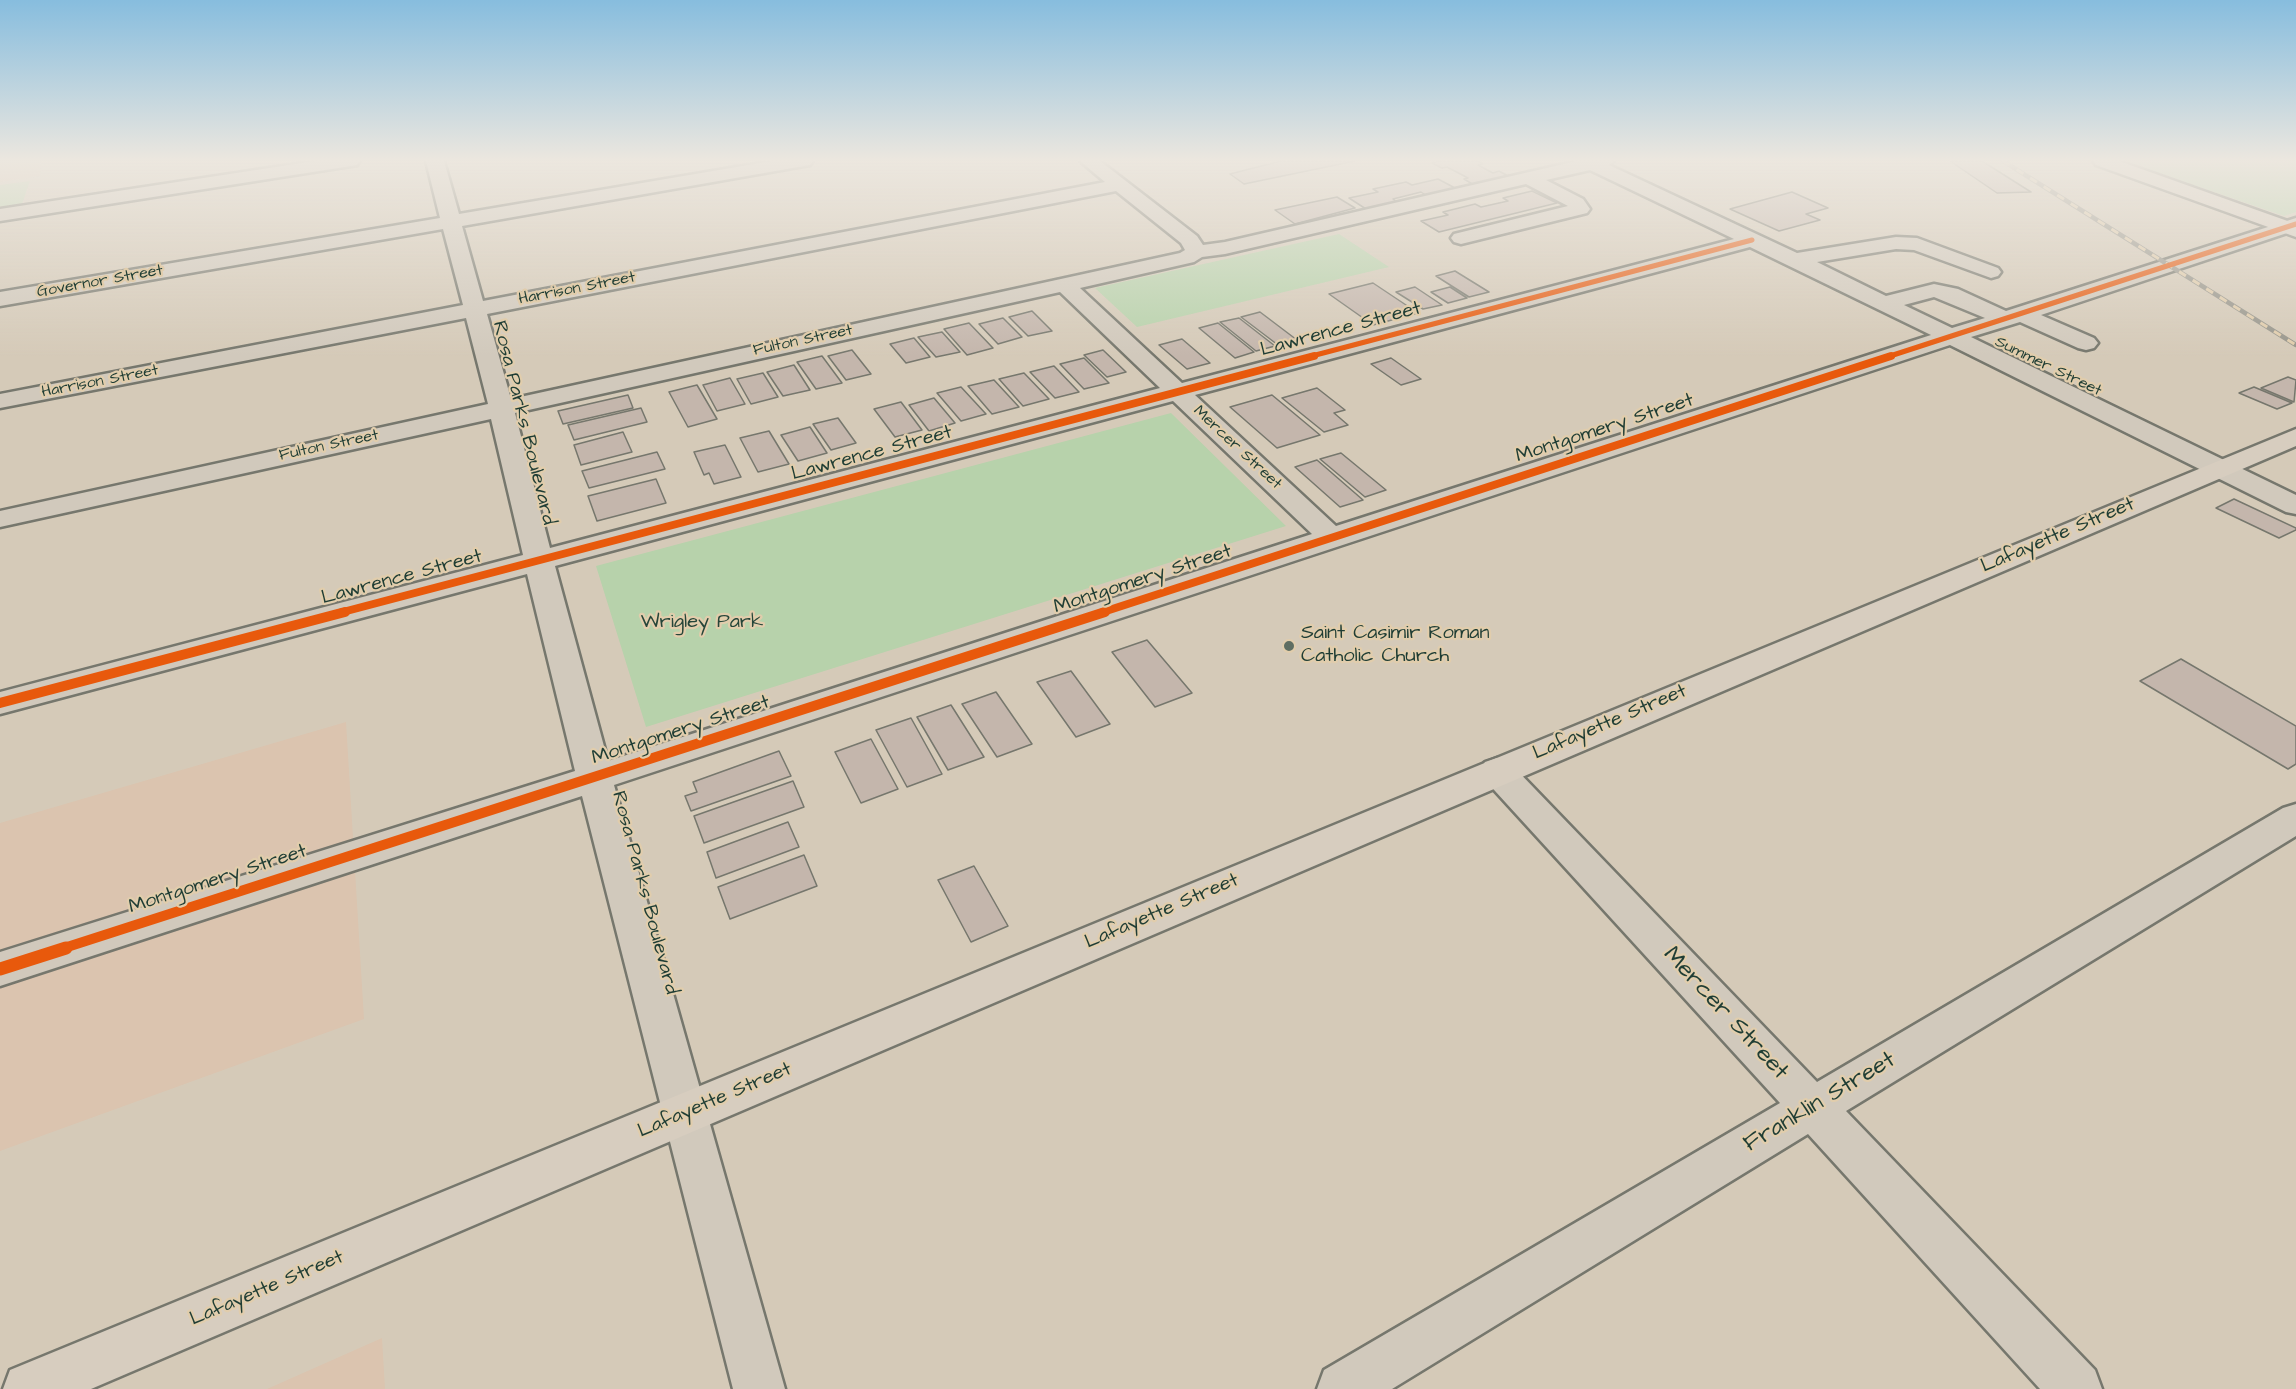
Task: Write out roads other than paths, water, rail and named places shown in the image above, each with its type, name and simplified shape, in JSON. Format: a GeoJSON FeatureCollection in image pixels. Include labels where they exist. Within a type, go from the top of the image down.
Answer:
{"type":"FeatureCollection","features":[{"type":"Feature","properties":{"kind":"main road","name":"Lafayette Street"},"geometry":{"type":"LineString","coordinates":[[29,1389],[2296,437]]}},
{"type":"Feature","properties":{"kind":"street","name":"Governor Street"},"geometry":{"type":"LineString","coordinates":[[0,299],[424,226]]}},
{"type":"Feature","properties":{"kind":"street","name":"Rosa Parks Boulevard"},"geometry":{"type":"LineString","coordinates":[[453,226],[595,778],[759,1389]]}},
{"type":"Feature","properties":{"kind":"street","name":"Harrison Street"},"geometry":{"type":"LineString","coordinates":[[0,401],[906,226]]}},
{"type":"Feature","properties":{"kind":"street"},"geometry":{"type":"LineString","coordinates":[[1172,226],[1190,240],[1196,252]]}},
{"type":"Feature","properties":{"kind":"street","name":"Fulton Street"},"geometry":{"type":"LineString","coordinates":[[0,519],[1187,258],[1196,252],[1236,246],[1323,226]]}},
{"type":"Feature","properties":{"kind":"street"},"geometry":{"type":"LineString","coordinates":[[1461,238],[1509,226]]}},
{"type":"Feature","properties":{"kind":"street","name":"Summer Street"},"geometry":{"type":"LineString","coordinates":[[1723,226],[2296,506]]}},
{"type":"Feature","properties":{"kind":"street","name":"Montgomery Street"},"geometry":{"type":"LineString","coordinates":[[0,969],[595,778],[1752,399],[1953,337],[2292,227]]}},
{"type":"Feature","properties":{"kind":"street","name":"Lawrence Street"},"geometry":{"type":"LineString","coordinates":[[0,703],[1752,240]]}},
{"type":"Feature","properties":{"kind":"street"},"geometry":{"type":"LineString","coordinates":[[1795,260],[1896,243],[1917,244],[1991,272]]}},
{"type":"Feature","properties":{"kind":"street","name":"Mercer Street"},"geometry":{"type":"LineString","coordinates":[[1065,285],[1331,537]]}},
{"type":"Feature","properties":{"kind":"street"},"geometry":{"type":"LineString","coordinates":[[1884,303],[1934,290],[2086,344]]}},
{"type":"Feature","properties":{"kind":"street","name":"Mercer Street"},"geometry":{"type":"LineString","coordinates":[[1497,771],[2076,1389]]}},
{"type":"Feature","properties":{"kind":"street","name":"Franklin Street"},"geometry":{"type":"LineString","coordinates":[[1344,1389],[2296,818]]}},
{"type":"Feature","properties":{"kind":"railway"},"geometry":{"type":"LineString","coordinates":[[2106,226],[2296,345]]}},
{"type":"Feature","properties":{"kind":"place","name":"Saint Casimir Roman Catholic Church"},"geometry":{"type":"Point","coordinates":[1289,646]}},
{"type":"Feature","properties":{"kind":"park label","name":"Wrigley Park"},"geometry":{"type":"Point","coordinates":[702,623]}}]}
